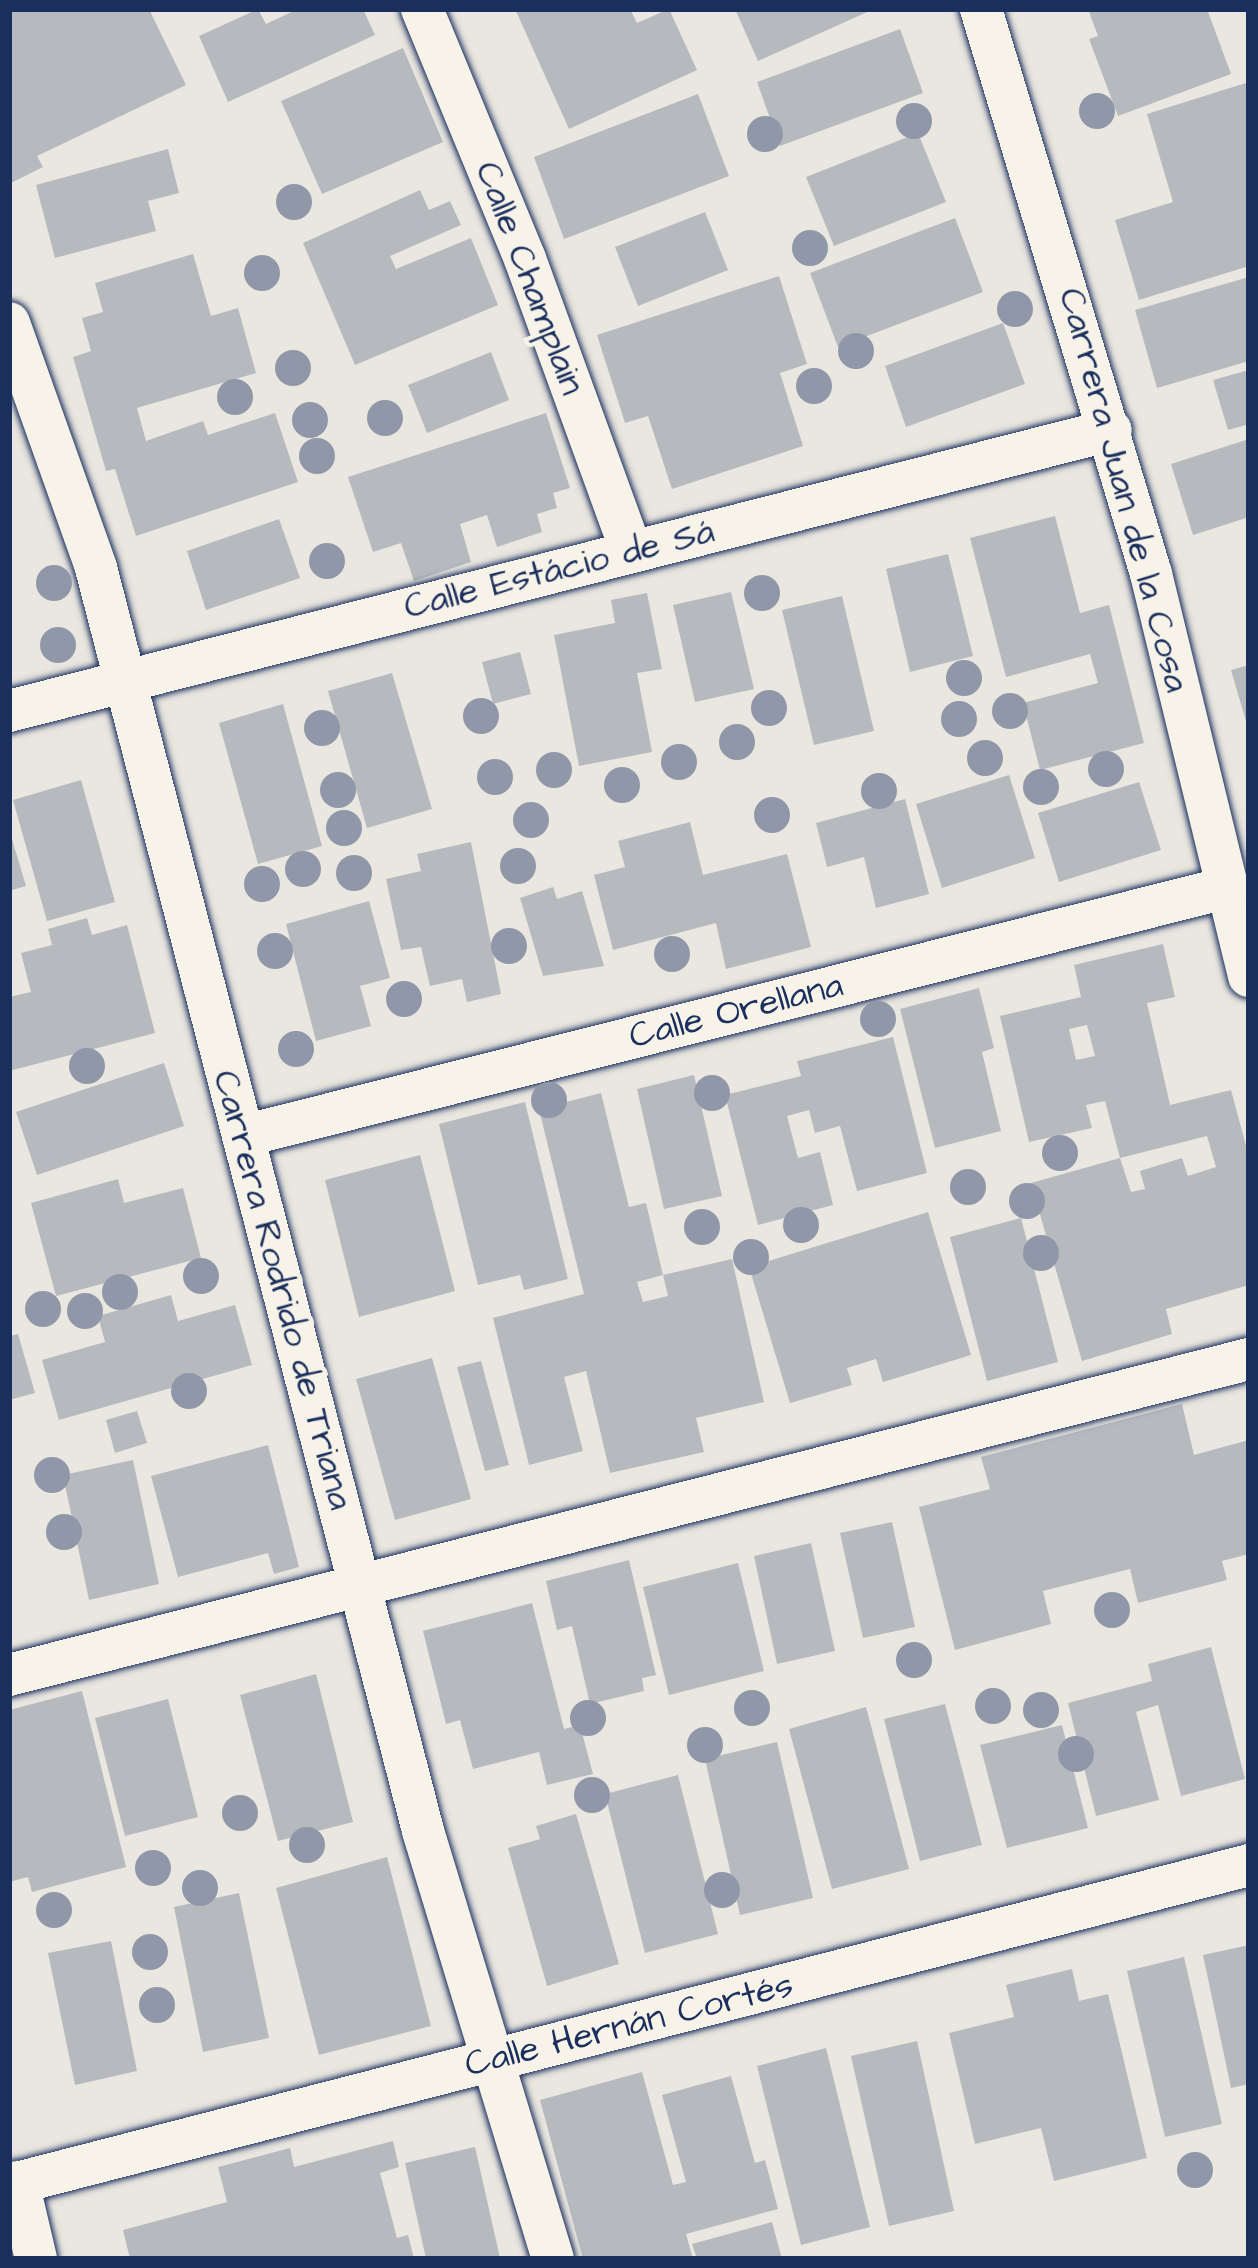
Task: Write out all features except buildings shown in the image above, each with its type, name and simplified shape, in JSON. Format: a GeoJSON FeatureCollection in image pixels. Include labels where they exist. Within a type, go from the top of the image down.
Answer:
{"type":"FeatureCollection","features":[{"type":"Feature","properties":{"kind":"street","name":"Calle Champlain"},"geometry":{"type":"LineString","coordinates":[[422,9],[525,259],[631,550]]}},
{"type":"Feature","properties":{"kind":"street","name":"Carrera Juan de la Cosa"},"geometry":{"type":"LineString","coordinates":[[982,9],[1111,430],[1249,976]]}},
{"type":"Feature","properties":{"kind":"street","name":"Carrera Rodrido de Triana"},"geometry":{"type":"LineString","coordinates":[[9,322],[96,568],[359,1584],[553,2259]]}},
{"type":"Feature","properties":{"kind":"street","name":"Calle Estácio de Sá"},"geometry":{"type":"LineString","coordinates":[[9,711],[1111,430]]}},
{"type":"Feature","properties":{"kind":"street","name":"Calle Orellana"},"geometry":{"type":"LineString","coordinates":[[243,1136],[1229,887]]}},
{"type":"Feature","properties":{"kind":"street"},"geometry":{"type":"LineString","coordinates":[[9,1675],[1249,1359]]}},
{"type":"Feature","properties":{"kind":"street","name":"Calle Hernán Cortés"},"geometry":{"type":"LineString","coordinates":[[14,2184],[1249,1865]]}},
{"type":"Feature","properties":{"kind":"street"},"geometry":{"type":"LineString","coordinates":[[14,2184],[36,2259]]}}]}
